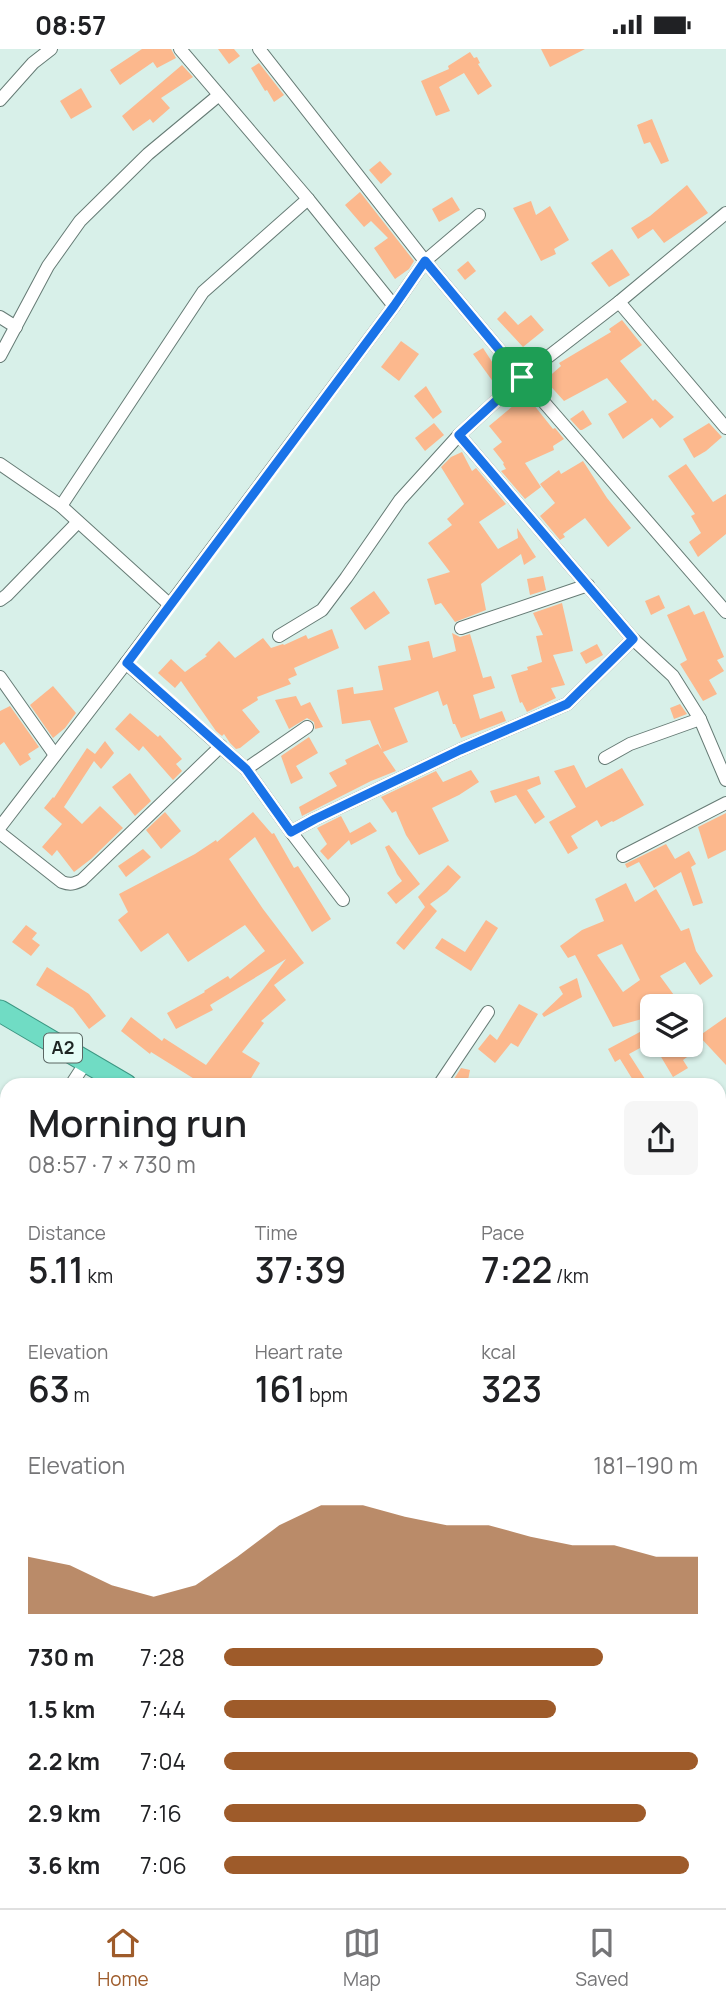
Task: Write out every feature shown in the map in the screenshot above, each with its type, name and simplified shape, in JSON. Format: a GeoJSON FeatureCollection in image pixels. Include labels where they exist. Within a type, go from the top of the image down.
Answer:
{"type":"FeatureCollection","features":[{"type":"Feature","properties":{"kind":"highway","name":"A2"},"geometry":{"type":"LineString","coordinates":[[0,1011],[114,1078]]}},
{"type":"Feature","properties":{"kind":"street"},"geometry":{"type":"LineString","coordinates":[[0,100],[33,63],[51,49]]}},
{"type":"Feature","properties":{"kind":"street"},"geometry":{"type":"LineString","coordinates":[[180,49],[308,199],[394,306]]}},
{"type":"Feature","properties":{"kind":"street"},"geometry":{"type":"LineString","coordinates":[[259,49],[425,261],[726,612]]}},
{"type":"Feature","properties":{"kind":"street"},"geometry":{"type":"LineString","coordinates":[[0,356],[48,266],[80,221],[148,154],[219,95]]}},
{"type":"Feature","properties":{"kind":"street"},"geometry":{"type":"LineString","coordinates":[[61,506],[203,292],[308,199]]}},
{"type":"Feature","properties":{"kind":"street"},"geometry":{"type":"LineString","coordinates":[[279,636],[322,610],[400,500],[459,435],[522,377],[619,302],[726,213]]}},
{"type":"Feature","properties":{"kind":"street"},"geometry":{"type":"LineString","coordinates":[[221,746],[75,884],[62,882],[0,830],[425,261],[479,215]]}},
{"type":"Feature","properties":{"kind":"street"},"geometry":{"type":"LineString","coordinates":[[619,302],[726,428]]}},
{"type":"Feature","properties":{"kind":"street"},"geometry":{"type":"LineString","coordinates":[[0,317],[16,327]]}},
{"type":"Feature","properties":{"kind":"street"},"geometry":{"type":"LineString","coordinates":[[459,435],[633,639],[673,676],[700,719],[726,780]]}},
{"type":"Feature","properties":{"kind":"street"},"geometry":{"type":"LineString","coordinates":[[0,464],[61,506],[169,604]]}},
{"type":"Feature","properties":{"kind":"street"},"geometry":{"type":"LineString","coordinates":[[0,600],[78,522]]}},
{"type":"Feature","properties":{"kind":"street"},"geometry":{"type":"LineString","coordinates":[[461,628],[588,585]]}},
{"type":"Feature","properties":{"kind":"street"},"geometry":{"type":"LineString","coordinates":[[291,832],[448,756],[567,704],[633,639]]}},
{"type":"Feature","properties":{"kind":"street"},"geometry":{"type":"LineString","coordinates":[[127,663],[246,769],[343,900]]}},
{"type":"Feature","properties":{"kind":"street"},"geometry":{"type":"LineString","coordinates":[[0,677],[55,755]]}},
{"type":"Feature","properties":{"kind":"street"},"geometry":{"type":"LineString","coordinates":[[606,758],[630,744],[700,719]]}},
{"type":"Feature","properties":{"kind":"street"},"geometry":{"type":"LineString","coordinates":[[246,769],[307,727]]}},
{"type":"Feature","properties":{"kind":"street"},"geometry":{"type":"LineString","coordinates":[[623,856],[726,803]]}},
{"type":"Feature","properties":{"kind":"street"},"geometry":{"type":"LineString","coordinates":[[444,1078],[488,1012]]}},
{"type":"Feature","properties":{"kind":"street"},"geometry":{"type":"LineString","coordinates":[[76,1078],[86,1062]]}},
{"type":"Feature","properties":{"kind":"building"},"geometry":{"type":"Polygon","coordinates":[[[142,49],[171,49],[176,58],[157,68],[153,62],[120,85],[110,70],[142,49]]]}},
{"type":"Feature","properties":{"kind":"building"},"geometry":{"type":"Polygon","coordinates":[[[218,49],[234,49],[240,56],[229,64],[218,49]]]}},
{"type":"Feature","properties":{"kind":"building"},"geometry":{"type":"Polygon","coordinates":[[[541,49],[585,49],[550,67],[541,49]]]}},
{"type":"Feature","properties":{"kind":"building"},"geometry":{"type":"Polygon","coordinates":[[[470,52],[474,58],[477,57],[480,63],[478,64],[492,86],[478,95],[464,73],[439,87],[450,111],[436,116],[421,81],[449,69],[448,66],[470,52]]]}},
{"type":"Feature","properties":{"kind":"building"},"geometry":{"type":"Polygon","coordinates":[[[259,63],[284,95],[274,102],[251,68],[259,63]]]}},
{"type":"Feature","properties":{"kind":"building"},"geometry":{"type":"Polygon","coordinates":[[[182,65],[193,77],[161,98],[170,108],[153,123],[150,119],[133,131],[122,116],[182,65]]]}},
{"type":"Feature","properties":{"kind":"building"},"geometry":{"type":"Polygon","coordinates":[[[81,88],[92,107],[71,119],[60,101],[81,88]]]}},
{"type":"Feature","properties":{"kind":"building"},"geometry":{"type":"Polygon","coordinates":[[[652,119],[669,161],[661,164],[650,142],[644,144],[637,125],[652,119]]]}},
{"type":"Feature","properties":{"kind":"building"},"geometry":{"type":"Polygon","coordinates":[[[380,161],[392,174],[381,184],[369,170],[380,161]]]}},
{"type":"Feature","properties":{"kind":"building"},"geometry":{"type":"Polygon","coordinates":[[[687,185],[708,213],[664,243],[653,229],[638,239],[631,228],[687,185]]]}},
{"type":"Feature","properties":{"kind":"building"},"geometry":{"type":"Polygon","coordinates":[[[360,192],[414,261],[409,269],[395,279],[374,248],[388,238],[371,221],[364,227],[345,205],[360,192]]]}},
{"type":"Feature","properties":{"kind":"building"},"geometry":{"type":"Polygon","coordinates":[[[452,197],[460,210],[439,222],[432,209],[452,197]]]}},
{"type":"Feature","properties":{"kind":"building"},"geometry":{"type":"Polygon","coordinates":[[[531,201],[536,215],[550,206],[569,240],[554,249],[556,254],[541,261],[513,208],[531,201]]]}},
{"type":"Feature","properties":{"kind":"building"},"geometry":{"type":"Polygon","coordinates":[[[612,249],[630,275],[609,287],[591,263],[612,249]]]}},
{"type":"Feature","properties":{"kind":"building"},"geometry":{"type":"Polygon","coordinates":[[[468,261],[476,271],[465,280],[457,270],[468,261]]]}},
{"type":"Feature","properties":{"kind":"building"},"geometry":{"type":"Polygon","coordinates":[[[505,311],[518,325],[531,315],[544,330],[523,347],[497,319],[505,311]]]}},
{"type":"Feature","properties":{"kind":"building"},"geometry":{"type":"Polygon","coordinates":[[[622,320],[642,345],[620,361],[653,401],[655,399],[674,417],[660,428],[652,418],[623,439],[608,414],[627,402],[607,378],[564,401],[545,380],[561,366],[559,363],[611,332],[609,329],[622,320]]]}},
{"type":"Feature","properties":{"kind":"building"},"geometry":{"type":"Polygon","coordinates":[[[401,341],[419,354],[399,381],[381,367],[401,341]]]}},
{"type":"Feature","properties":{"kind":"building"},"geometry":{"type":"Polygon","coordinates":[[[483,348],[500,374],[509,377],[496,389],[492,387],[494,383],[473,354],[483,348]]]}},
{"type":"Feature","properties":{"kind":"building"},"geometry":{"type":"Polygon","coordinates":[[[426,386],[442,412],[433,419],[414,396],[426,386]]]}},
{"type":"Feature","properties":{"kind":"building"},"geometry":{"type":"Polygon","coordinates":[[[526,395],[564,439],[553,446],[554,450],[525,463],[541,487],[525,499],[501,471],[506,469],[504,463],[493,449],[502,442],[489,426],[526,395]]]}},
{"type":"Feature","properties":{"kind":"building"},"geometry":{"type":"Polygon","coordinates":[[[583,410],[592,424],[580,430],[570,419],[583,410]]]}},
{"type":"Feature","properties":{"kind":"building"},"geometry":{"type":"Polygon","coordinates":[[[434,423],[444,435],[425,451],[415,438],[434,423]]]}},
{"type":"Feature","properties":{"kind":"building"},"geometry":{"type":"Polygon","coordinates":[[[709,423],[722,437],[694,458],[683,439],[709,423]]]}},
{"type":"Feature","properties":{"kind":"building"},"geometry":{"type":"Polygon","coordinates":[[[462,452],[472,471],[476,468],[506,504],[479,522],[498,549],[518,538],[517,528],[536,557],[524,565],[521,554],[481,584],[486,610],[455,622],[441,603],[435,605],[427,579],[450,572],[428,543],[452,525],[447,519],[464,504],[441,467],[451,457],[462,452]]]}},
{"type":"Feature","properties":{"kind":"building"},"geometry":{"type":"Polygon","coordinates":[[[583,461],[631,528],[608,547],[585,518],[563,534],[565,537],[560,540],[540,516],[555,503],[540,484],[559,470],[561,474],[583,461]]]}},
{"type":"Feature","properties":{"kind":"building"},"geometry":{"type":"Polygon","coordinates":[[[686,464],[713,502],[726,494],[726,534],[698,557],[689,542],[701,533],[691,516],[695,514],[668,476],[686,464]]]}},
{"type":"Feature","properties":{"kind":"building"},"geometry":{"type":"Polygon","coordinates":[[[543,576],[546,590],[530,595],[527,579],[543,576]]]}},
{"type":"Feature","properties":{"kind":"building"},"geometry":{"type":"Polygon","coordinates":[[[374,591],[390,613],[365,630],[350,608],[374,591]]]}},
{"type":"Feature","properties":{"kind":"building"},"geometry":{"type":"Polygon","coordinates":[[[659,595],[665,608],[651,615],[645,601],[659,595]]]}},
{"type":"Feature","properties":{"kind":"building"},"geometry":{"type":"Polygon","coordinates":[[[562,603],[573,651],[553,655],[565,685],[551,688],[556,698],[527,712],[522,702],[520,703],[511,675],[542,662],[536,636],[543,635],[533,613],[562,603]]]}},
{"type":"Feature","properties":{"kind":"building"},"geometry":{"type":"Polygon","coordinates":[[[689,605],[694,615],[704,611],[724,657],[717,660],[724,671],[709,680],[717,694],[703,701],[680,664],[687,660],[667,615],[689,605]]]}},
{"type":"Feature","properties":{"kind":"building"},"geometry":{"type":"Polygon","coordinates":[[[332,629],[339,648],[294,668],[297,675],[288,679],[291,684],[257,697],[258,700],[242,710],[260,732],[240,748],[236,749],[224,734],[222,736],[216,731],[181,681],[175,688],[158,673],[171,659],[185,672],[207,656],[205,655],[219,641],[235,658],[263,638],[271,648],[306,635],[308,639],[332,629]]]}},
{"type":"Feature","properties":{"kind":"building"},"geometry":{"type":"Polygon","coordinates":[[[452,633],[460,637],[470,634],[483,678],[491,676],[495,688],[473,695],[480,719],[502,711],[506,721],[461,738],[447,704],[443,706],[438,691],[394,708],[408,742],[383,752],[396,771],[302,816],[299,807],[337,786],[329,773],[347,764],[345,760],[378,744],[382,750],[370,720],[342,724],[337,690],[353,687],[354,694],[383,690],[378,666],[411,660],[408,646],[429,641],[433,658],[456,651],[452,633]]]}},
{"type":"Feature","properties":{"kind":"building"},"geometry":{"type":"Polygon","coordinates":[[[597,644],[603,655],[586,664],[580,653],[597,644]]]}},
{"type":"Feature","properties":{"kind":"building"},"geometry":{"type":"Polygon","coordinates":[[[53,686],[76,713],[53,738],[30,705],[53,686]]]}},
{"type":"Feature","properties":{"kind":"building"},"geometry":{"type":"Polygon","coordinates":[[[296,696],[301,706],[310,702],[323,727],[315,729],[314,722],[307,718],[289,729],[275,700],[296,696]]]}},
{"type":"Feature","properties":{"kind":"building"},"geometry":{"type":"Polygon","coordinates":[[[680,704],[687,714],[674,719],[670,708],[680,704]]]}},
{"type":"Feature","properties":{"kind":"building"},"geometry":{"type":"Polygon","coordinates":[[[10,706],[39,747],[28,754],[31,759],[20,766],[4,742],[0,745],[0,711],[10,706]]]}},
{"type":"Feature","properties":{"kind":"building"},"geometry":{"type":"Polygon","coordinates":[[[130,713],[158,737],[160,735],[182,759],[176,764],[182,771],[173,780],[143,746],[139,751],[115,729],[130,713]]]}},
{"type":"Feature","properties":{"kind":"building"},"geometry":{"type":"Polygon","coordinates":[[[309,737],[318,753],[296,766],[303,778],[291,784],[281,756],[309,737]]]}},
{"type":"Feature","properties":{"kind":"building"},"geometry":{"type":"Polygon","coordinates":[[[105,741],[114,753],[101,769],[94,761],[64,807],[82,824],[100,806],[123,828],[74,872],[57,850],[52,856],[42,847],[62,824],[44,808],[54,798],[87,748],[95,754],[105,741]]]}},
{"type":"Feature","properties":{"kind":"building"},"geometry":{"type":"Polygon","coordinates":[[[574,765],[586,788],[622,768],[644,805],[601,827],[597,820],[571,836],[578,848],[568,854],[549,822],[576,807],[554,771],[574,765]]]}},
{"type":"Feature","properties":{"kind":"building"},"geometry":{"type":"Polygon","coordinates":[[[471,770],[479,782],[432,808],[449,841],[419,855],[406,835],[396,811],[392,813],[381,797],[436,771],[443,782],[471,770]]]}},
{"type":"Feature","properties":{"kind":"building"},"geometry":{"type":"Polygon","coordinates":[[[130,773],[151,801],[135,816],[112,787],[130,773]]]}},
{"type":"Feature","properties":{"kind":"building"},"geometry":{"type":"Polygon","coordinates":[[[539,776],[541,784],[527,790],[545,817],[535,824],[516,795],[495,803],[490,791],[539,776]]]}},
{"type":"Feature","properties":{"kind":"building"},"geometry":{"type":"Polygon","coordinates":[[[165,812],[181,831],[161,849],[146,830],[165,812]]]}},
{"type":"Feature","properties":{"kind":"building"},"geometry":{"type":"Polygon","coordinates":[[[253,812],[272,834],[274,833],[294,868],[298,866],[331,919],[312,932],[255,837],[229,859],[304,963],[274,985],[286,1000],[261,1021],[264,1023],[242,1052],[260,1063],[251,1078],[193,1078],[151,1052],[150,1054],[121,1031],[131,1017],[162,1041],[164,1038],[206,1065],[286,959],[210,1005],[213,1010],[176,1029],[167,1013],[228,976],[230,979],[265,951],[245,925],[188,962],[168,933],[141,952],[118,920],[128,912],[119,894],[216,840],[217,842],[253,812]]]}},
{"type":"Feature","properties":{"kind":"building"},"geometry":{"type":"Polygon","coordinates":[[[726,813],[726,850],[708,859],[698,827],[726,813]]]}},
{"type":"Feature","properties":{"kind":"building"},"geometry":{"type":"Polygon","coordinates":[[[341,816],[350,833],[370,822],[377,831],[351,845],[349,840],[328,860],[320,851],[327,844],[317,828],[341,816]]]}},
{"type":"Feature","properties":{"kind":"building"},"geometry":{"type":"Polygon","coordinates":[[[666,844],[675,859],[689,851],[696,864],[691,867],[703,903],[693,906],[681,872],[654,888],[639,862],[627,868],[625,864],[666,844]]]}},
{"type":"Feature","properties":{"kind":"building"},"geometry":{"type":"Polygon","coordinates":[[[389,845],[420,884],[396,904],[387,893],[402,881],[385,847],[389,845]]]}},
{"type":"Feature","properties":{"kind":"building"},"geometry":{"type":"Polygon","coordinates":[[[143,849],[151,857],[126,877],[118,866],[143,849]]]}},
{"type":"Feature","properties":{"kind":"building"},"geometry":{"type":"Polygon","coordinates":[[[448,865],[461,877],[447,892],[430,904],[437,911],[404,950],[396,943],[425,907],[418,897],[448,865]]]}},
{"type":"Feature","properties":{"kind":"building"},"geometry":{"type":"Polygon","coordinates":[[[626,883],[635,902],[656,889],[681,931],[689,928],[696,951],[713,976],[700,985],[685,962],[660,976],[673,994],[640,994],[640,1020],[613,1027],[575,955],[568,958],[560,946],[582,930],[604,921],[595,899],[626,883]],[[622,944],[597,955],[623,992],[640,980],[622,944]]]}},
{"type":"Feature","properties":{"kind":"building"},"geometry":{"type":"Polygon","coordinates":[[[486,920],[498,928],[471,971],[435,948],[442,938],[465,952],[486,920]]]}},
{"type":"Feature","properties":{"kind":"building"},"geometry":{"type":"Polygon","coordinates":[[[26,925],[37,933],[32,939],[40,945],[31,956],[12,942],[26,925]]]}},
{"type":"Feature","properties":{"kind":"building"},"geometry":{"type":"Polygon","coordinates":[[[47,967],[89,994],[106,1016],[89,1029],[73,1008],[36,985],[47,967]]]}},
{"type":"Feature","properties":{"kind":"building"},"geometry":{"type":"Polygon","coordinates":[[[577,978],[582,997],[544,1017],[542,1014],[563,994],[559,987],[577,978]]]}},
{"type":"Feature","properties":{"kind":"building"},"geometry":{"type":"Polygon","coordinates":[[[519,1004],[538,1014],[518,1047],[511,1043],[495,1063],[478,1049],[490,1034],[497,1040],[519,1004]]]}},
{"type":"Feature","properties":{"kind":"building"},"geometry":{"type":"Polygon","coordinates":[[[726,1017],[726,1065],[703,1040],[703,1033],[726,1017]]]}},
{"type":"Feature","properties":{"kind":"building"},"geometry":{"type":"Polygon","coordinates":[[[640,1032],[640,1048],[629,1054],[644,1078],[632,1078],[620,1059],[615,1062],[608,1049],[640,1032]]]}},
{"type":"Feature","properties":{"kind":"building"},"geometry":{"type":"Polygon","coordinates":[[[661,1057],[687,1057],[683,1060],[688,1068],[673,1077],[661,1057]]]}},
{"type":"Feature","properties":{"kind":"building"},"geometry":{"type":"Polygon","coordinates":[[[461,1068],[470,1070],[468,1078],[455,1078],[461,1068]]]}},
{"type":"Feature","properties":{"kind":"route"},"geometry":{"type":"LineString","coordinates":[[425,261],[522,377],[459,435],[633,639],[567,704],[460,750],[291,832],[246,769],[127,663],[425,261]]}}]}
